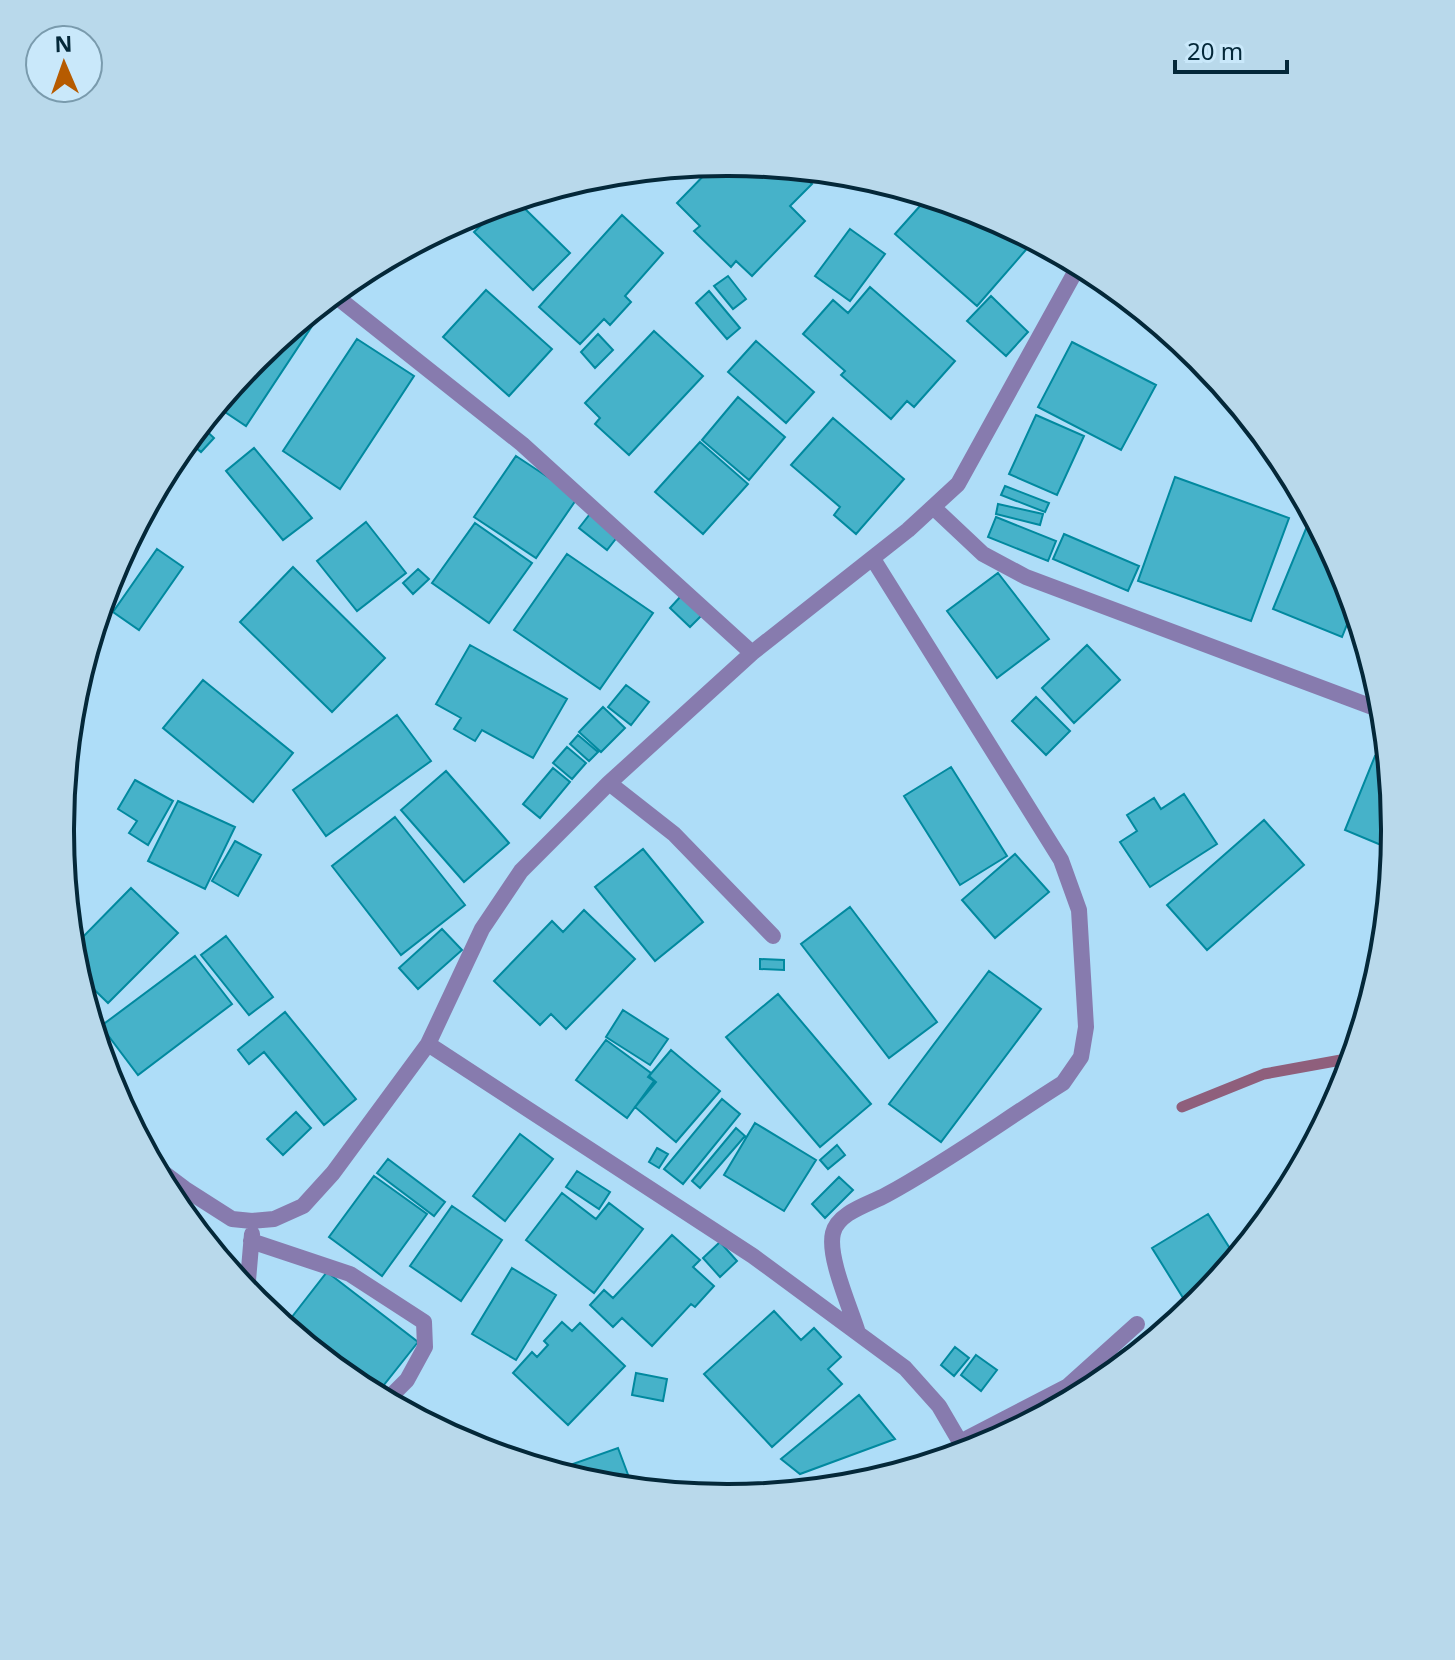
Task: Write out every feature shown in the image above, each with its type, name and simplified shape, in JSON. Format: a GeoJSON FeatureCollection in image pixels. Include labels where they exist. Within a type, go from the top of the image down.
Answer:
{"type":"FeatureCollection","features":[{"type":"Feature","properties":{"kind":"street"},"geometry":{"type":"LineString","coordinates":[[177,1181],[232,1219],[274,1219],[303,1206],[333,1173],[428,1044],[482,929],[521,871],[609,783],[752,653],[873,559],[958,484],[1073,276]]}},
{"type":"Feature","properties":{"kind":"street"},"geometry":{"type":"LineString","coordinates":[[343,302],[522,444],[752,653]]}},
{"type":"Feature","properties":{"kind":"street"},"geometry":{"type":"LineString","coordinates":[[933,507],[983,554],[1026,577],[1368,706]]}},
{"type":"Feature","properties":{"kind":"street"},"geometry":{"type":"LineString","coordinates":[[858,1333],[833,1255],[833,1231],[837,1224],[846,1215],[889,1193],[1063,1083],[1081,1057],[1086,1027],[1079,910],[1061,860],[873,559]]}},
{"type":"Feature","properties":{"kind":"street"},"geometry":{"type":"LineString","coordinates":[[609,783],[674,834],[773,936]]}},
{"type":"Feature","properties":{"kind":"street"},"geometry":{"type":"LineString","coordinates":[[428,1044],[753,1256],[905,1368],[939,1406],[958,1441]]}},
{"type":"Feature","properties":{"kind":"street"},"geometry":{"type":"LineString","coordinates":[[248,1274],[252,1221]]}},
{"type":"Feature","properties":{"kind":"street"},"geometry":{"type":"LineString","coordinates":[[251,1241],[350,1274],[424,1322],[425,1347],[407,1380],[395,1392]]}},
{"type":"Feature","properties":{"kind":"street"},"geometry":{"type":"LineString","coordinates":[[1016,1417],[1068,1386],[1137,1324]]}},
{"type":"Feature","properties":{"kind":"building"},"geometry":{"type":"Polygon","coordinates":[[[702,177],[770,178],[812,184],[790,206],[805,221],[752,276],[736,261],[731,267],[694,231],[700,226],[677,203],[702,177]]]}},
{"type":"Feature","properties":{"kind":"building"},"geometry":{"type":"Polygon","coordinates":[[[920,206],[978,226],[1027,249],[977,306],[895,234],[920,206]]]}},
{"type":"Feature","properties":{"kind":"building"},"geometry":{"type":"Polygon","coordinates":[[[525,209],[570,253],[533,290],[474,232],[483,224],[525,209]]]}},
{"type":"Feature","properties":{"kind":"building"},"geometry":{"type":"Polygon","coordinates":[[[622,215],[663,253],[625,296],[631,302],[610,325],[604,319],[580,344],[539,307],[622,215]]]}},
{"type":"Feature","properties":{"kind":"building"},"geometry":{"type":"Polygon","coordinates":[[[850,229],[885,254],[850,301],[815,276],[850,229]]]}},
{"type":"Feature","properties":{"kind":"building"},"geometry":{"type":"Polygon","coordinates":[[[728,276],[746,299],[733,309],[714,286],[728,276]]]}},
{"type":"Feature","properties":{"kind":"building"},"geometry":{"type":"Polygon","coordinates":[[[870,287],[955,361],[914,407],[907,401],[891,419],[841,375],[845,371],[803,334],[833,300],[848,313],[870,287]]]}},
{"type":"Feature","properties":{"kind":"building"},"geometry":{"type":"Polygon","coordinates":[[[486,290],[552,349],[509,396],[443,337],[486,290]]]}},
{"type":"Feature","properties":{"kind":"building"},"geometry":{"type":"Polygon","coordinates":[[[709,291],[740,328],[727,339],[696,303],[709,291]]]}},
{"type":"Feature","properties":{"kind":"building"},"geometry":{"type":"Polygon","coordinates":[[[991,296],[1028,332],[1006,356],[967,321],[991,296]]]}},
{"type":"Feature","properties":{"kind":"building"},"geometry":{"type":"Polygon","coordinates":[[[311,328],[246,426],[225,412],[265,368],[311,328]]]}},
{"type":"Feature","properties":{"kind":"building"},"geometry":{"type":"Polygon","coordinates":[[[654,331],[703,376],[629,455],[595,424],[600,418],[585,403],[654,331]]]}},
{"type":"Feature","properties":{"kind":"building"},"geometry":{"type":"Polygon","coordinates":[[[598,334],[613,350],[595,368],[581,352],[598,334]]]}},
{"type":"Feature","properties":{"kind":"building"},"geometry":{"type":"Polygon","coordinates":[[[357,339],[414,376],[340,489],[283,451],[357,339]]]}},
{"type":"Feature","properties":{"kind":"building"},"geometry":{"type":"Polygon","coordinates":[[[756,341],[814,392],[786,423],[728,372],[756,341]]]}},
{"type":"Feature","properties":{"kind":"building"},"geometry":{"type":"Polygon","coordinates":[[[1072,342],[1156,385],[1121,450],[1038,407],[1072,342]]]}},
{"type":"Feature","properties":{"kind":"building"},"geometry":{"type":"Polygon","coordinates":[[[738,397],[785,437],[749,480],[702,440],[738,397]]]}},
{"type":"Feature","properties":{"kind":"building"},"geometry":{"type":"Polygon","coordinates":[[[1036,415],[1084,436],[1057,495],[1009,474],[1036,415]]]}},
{"type":"Feature","properties":{"kind":"building"},"geometry":{"type":"Polygon","coordinates":[[[833,418],[904,479],[856,534],[834,515],[840,507],[791,465],[833,418]]]}},
{"type":"Feature","properties":{"kind":"building"},"geometry":{"type":"Polygon","coordinates":[[[208,433],[214,438],[201,452],[197,449],[208,433]]]}},
{"type":"Feature","properties":{"kind":"building"},"geometry":{"type":"Polygon","coordinates":[[[700,442],[748,484],[703,534],[655,492],[700,442]]]}},
{"type":"Feature","properties":{"kind":"building"},"geometry":{"type":"Polygon","coordinates":[[[254,448],[312,518],[283,540],[226,471],[254,448]]]}},
{"type":"Feature","properties":{"kind":"building"},"geometry":{"type":"Polygon","coordinates":[[[516,456],[578,497],[536,558],[474,517],[516,456]]]}},
{"type":"Feature","properties":{"kind":"building"},"geometry":{"type":"Polygon","coordinates":[[[1175,477],[1289,518],[1251,621],[1138,581],[1175,477]]]}},
{"type":"Feature","properties":{"kind":"building"},"geometry":{"type":"Polygon","coordinates":[[[1005,486],[1049,503],[1045,512],[1001,495],[1005,486]]]}},
{"type":"Feature","properties":{"kind":"building"},"geometry":{"type":"Polygon","coordinates":[[[998,504],[1043,514],[1040,525],[996,514],[998,504]]]}},
{"type":"Feature","properties":{"kind":"building"},"geometry":{"type":"Polygon","coordinates":[[[590,514],[618,536],[607,550],[579,528],[590,514]]]}},
{"type":"Feature","properties":{"kind":"building"},"geometry":{"type":"Polygon","coordinates":[[[996,517],[1056,541],[1048,561],[988,537],[996,517]]]}},
{"type":"Feature","properties":{"kind":"building"},"geometry":{"type":"Polygon","coordinates":[[[366,522],[406,573],[357,611],[317,561],[366,522]]]}},
{"type":"Feature","properties":{"kind":"building"},"geometry":{"type":"Polygon","coordinates":[[[475,523],[532,563],[489,623],[432,583],[475,523]]]}},
{"type":"Feature","properties":{"kind":"building"},"geometry":{"type":"Polygon","coordinates":[[[1306,527],[1346,620],[1342,637],[1273,609],[1306,527]]]}},
{"type":"Feature","properties":{"kind":"building"},"geometry":{"type":"Polygon","coordinates":[[[1064,534],[1139,566],[1128,591],[1053,559],[1064,534]]]}},
{"type":"Feature","properties":{"kind":"building"},"geometry":{"type":"Polygon","coordinates":[[[157,549],[183,567],[139,630],[113,612],[157,549]]]}},
{"type":"Feature","properties":{"kind":"building"},"geometry":{"type":"Polygon","coordinates":[[[567,554],[653,613],[600,689],[514,630],[567,554]]]}},
{"type":"Feature","properties":{"kind":"building"},"geometry":{"type":"Polygon","coordinates":[[[293,567],[385,658],[332,712],[240,622],[293,567]]]}},
{"type":"Feature","properties":{"kind":"building"},"geometry":{"type":"Polygon","coordinates":[[[418,569],[429,579],[413,594],[403,583],[418,569]]]}},
{"type":"Feature","properties":{"kind":"building"},"geometry":{"type":"Polygon","coordinates":[[[998,573],[1049,639],[997,678],[947,611],[998,573]]]}},
{"type":"Feature","properties":{"kind":"building"},"geometry":{"type":"Polygon","coordinates":[[[681,596],[702,615],[690,627],[670,608],[681,596]]]}},
{"type":"Feature","properties":{"kind":"building"},"geometry":{"type":"Polygon","coordinates":[[[470,645],[567,699],[533,758],[482,730],[475,741],[454,729],[461,718],[436,704],[470,645]]]}},
{"type":"Feature","properties":{"kind":"building"},"geometry":{"type":"Polygon","coordinates":[[[1087,645],[1120,680],[1074,723],[1042,688],[1087,645]]]}},
{"type":"Feature","properties":{"kind":"building"},"geometry":{"type":"Polygon","coordinates":[[[203,680],[293,753],[253,802],[163,728],[203,680]]]}},
{"type":"Feature","properties":{"kind":"building"},"geometry":{"type":"Polygon","coordinates":[[[626,685],[649,702],[631,725],[608,707],[626,685]]]}},
{"type":"Feature","properties":{"kind":"building"},"geometry":{"type":"Polygon","coordinates":[[[1036,697],[1070,731],[1046,755],[1012,721],[1036,697]]]}},
{"type":"Feature","properties":{"kind":"building"},"geometry":{"type":"Polygon","coordinates":[[[603,707],[625,728],[601,752],[579,732],[603,707]]]}},
{"type":"Feature","properties":{"kind":"building"},"geometry":{"type":"Polygon","coordinates":[[[397,715],[431,761],[326,836],[293,790],[397,715]]]}},
{"type":"Feature","properties":{"kind":"building"},"geometry":{"type":"Polygon","coordinates":[[[578,735],[598,752],[589,761],[570,744],[578,735]]]}},
{"type":"Feature","properties":{"kind":"building"},"geometry":{"type":"Polygon","coordinates":[[[567,747],[586,763],[572,779],[553,763],[567,747]]]}},
{"type":"Feature","properties":{"kind":"building"},"geometry":{"type":"Polygon","coordinates":[[[1375,756],[1376,757],[1381,845],[1345,830],[1375,756]]]}},
{"type":"Feature","properties":{"kind":"building"},"geometry":{"type":"Polygon","coordinates":[[[951,767],[1007,856],[960,885],[904,796],[951,767]]]}},
{"type":"Feature","properties":{"kind":"building"},"geometry":{"type":"Polygon","coordinates":[[[553,768],[570,782],[540,818],[523,804],[553,768]]]}},
{"type":"Feature","properties":{"kind":"building"},"geometry":{"type":"Polygon","coordinates":[[[446,771],[509,843],[464,882],[401,810],[446,771]]]}},
{"type":"Feature","properties":{"kind":"building"},"geometry":{"type":"Polygon","coordinates":[[[135,780],[173,801],[148,845],[129,833],[137,821],[118,809],[135,780]]]}},
{"type":"Feature","properties":{"kind":"building"},"geometry":{"type":"Polygon","coordinates":[[[1184,794],[1217,844],[1150,887],[1120,842],[1137,831],[1127,815],[1154,798],[1161,809],[1184,794]]]}},
{"type":"Feature","properties":{"kind":"building"},"geometry":{"type":"Polygon","coordinates":[[[178,801],[235,827],[205,889],[148,861],[178,801]]]}},
{"type":"Feature","properties":{"kind":"building"},"geometry":{"type":"Polygon","coordinates":[[[395,817],[465,905],[401,955],[332,866],[395,817]]]}},
{"type":"Feature","properties":{"kind":"building"},"geometry":{"type":"Polygon","coordinates":[[[1264,820],[1304,865],[1207,950],[1167,905],[1264,820]]]}},
{"type":"Feature","properties":{"kind":"building"},"geometry":{"type":"Polygon","coordinates":[[[235,841],[261,855],[238,896],[212,881],[235,841]]]}},
{"type":"Feature","properties":{"kind":"building"},"geometry":{"type":"Polygon","coordinates":[[[643,849],[703,922],[655,961],[595,887],[643,849]]]}},
{"type":"Feature","properties":{"kind":"building"},"geometry":{"type":"Polygon","coordinates":[[[1015,854],[1049,892],[995,938],[962,900],[1015,854]]]}},
{"type":"Feature","properties":{"kind":"building"},"geometry":{"type":"Polygon","coordinates":[[[131,888],[178,933],[108,1003],[94,989],[84,936],[131,888]]]}},
{"type":"Feature","properties":{"kind":"building"},"geometry":{"type":"Polygon","coordinates":[[[850,907],[937,1022],[889,1058],[801,944],[850,907]]]}},
{"type":"Feature","properties":{"kind":"building"},"geometry":{"type":"Polygon","coordinates":[[[584,910],[635,959],[566,1029],[551,1014],[540,1025],[494,981],[552,921],[563,932],[584,910]]]}},
{"type":"Feature","properties":{"kind":"building"},"geometry":{"type":"Polygon","coordinates":[[[442,929],[462,950],[418,989],[399,968],[442,929]]]}},
{"type":"Feature","properties":{"kind":"building"},"geometry":{"type":"Polygon","coordinates":[[[226,936],[273,997],[249,1015],[201,955],[226,936]]]}},
{"type":"Feature","properties":{"kind":"building"},"geometry":{"type":"Polygon","coordinates":[[[195,956],[232,1004],[138,1075],[107,1034],[104,1024],[195,956]]]}},
{"type":"Feature","properties":{"kind":"building"},"geometry":{"type":"Polygon","coordinates":[[[760,959],[784,960],[784,970],[760,969],[760,959]]]}},
{"type":"Feature","properties":{"kind":"building"},"geometry":{"type":"Polygon","coordinates":[[[989,971],[1041,1009],[941,1142],[889,1104],[989,971]]]}},
{"type":"Feature","properties":{"kind":"building"},"geometry":{"type":"Polygon","coordinates":[[[778,994],[871,1104],[820,1147],[726,1037],[778,994]]]}},
{"type":"Feature","properties":{"kind":"building"},"geometry":{"type":"Polygon","coordinates":[[[623,1010],[668,1039],[650,1065],[606,1037],[623,1010]]]}},
{"type":"Feature","properties":{"kind":"building"},"geometry":{"type":"Polygon","coordinates":[[[285,1012],[356,1099],[324,1125],[264,1052],[249,1064],[238,1050],[285,1012]]]}},
{"type":"Feature","properties":{"kind":"building"},"geometry":{"type":"Polygon","coordinates":[[[606,1040],[651,1073],[648,1077],[654,1081],[627,1118],[576,1080],[606,1040]]]}},
{"type":"Feature","properties":{"kind":"building"},"geometry":{"type":"Polygon","coordinates":[[[671,1050],[720,1091],[676,1142],[635,1107],[656,1082],[649,1076],[671,1050]]]}},
{"type":"Feature","properties":{"kind":"building"},"geometry":{"type":"Polygon","coordinates":[[[722,1099],[740,1114],[683,1184],[664,1169],[722,1099]]]}},
{"type":"Feature","properties":{"kind":"building"},"geometry":{"type":"Polygon","coordinates":[[[296,1112],[311,1128],[283,1155],[267,1139],[296,1112]]]}},
{"type":"Feature","properties":{"kind":"building"},"geometry":{"type":"Polygon","coordinates":[[[755,1123],[816,1160],[784,1211],[724,1175],[755,1123]]]}},
{"type":"Feature","properties":{"kind":"building"},"geometry":{"type":"Polygon","coordinates":[[[736,1128],[745,1136],[700,1188],[692,1181],[736,1128]]]}},
{"type":"Feature","properties":{"kind":"building"},"geometry":{"type":"Polygon","coordinates":[[[520,1134],[553,1159],[505,1221],[473,1196],[520,1134]]]}},
{"type":"Feature","properties":{"kind":"building"},"geometry":{"type":"Polygon","coordinates":[[[837,1145],[845,1155],[828,1169],[820,1160],[837,1145]]]}},
{"type":"Feature","properties":{"kind":"building"},"geometry":{"type":"Polygon","coordinates":[[[657,1148],[668,1154],[659,1168],[649,1162],[657,1148]]]}},
{"type":"Feature","properties":{"kind":"building"},"geometry":{"type":"Polygon","coordinates":[[[388,1159],[445,1202],[434,1216],[377,1173],[388,1159]]]}},
{"type":"Feature","properties":{"kind":"building"},"geometry":{"type":"Polygon","coordinates":[[[577,1171],[610,1192],[599,1209],[566,1187],[577,1171]]]}},
{"type":"Feature","properties":{"kind":"building"},"geometry":{"type":"Polygon","coordinates":[[[374,1176],[427,1214],[382,1276],[329,1237],[374,1176]]]}},
{"type":"Feature","properties":{"kind":"building"},"geometry":{"type":"Polygon","coordinates":[[[839,1177],[853,1190],[825,1218],[812,1204],[839,1177]]]}},
{"type":"Feature","properties":{"kind":"building"},"geometry":{"type":"Polygon","coordinates":[[[562,1193],[596,1219],[609,1203],[643,1229],[594,1293],[526,1240],[562,1193]]]}},
{"type":"Feature","properties":{"kind":"building"},"geometry":{"type":"Polygon","coordinates":[[[452,1206],[502,1240],[461,1301],[410,1266],[452,1206]]]}},
{"type":"Feature","properties":{"kind":"building"},"geometry":{"type":"Polygon","coordinates":[[[1208,1214],[1230,1248],[1183,1298],[1152,1248],[1208,1214]]]}},
{"type":"Feature","properties":{"kind":"building"},"geometry":{"type":"Polygon","coordinates":[[[672,1235],[700,1260],[693,1267],[714,1286],[695,1307],[691,1304],[652,1346],[622,1318],[613,1327],[590,1305],[604,1290],[613,1298],[672,1235]]]}},
{"type":"Feature","properties":{"kind":"building"},"geometry":{"type":"Polygon","coordinates":[[[720,1242],[737,1261],[720,1277],[703,1258],[720,1242]]]}},
{"type":"Feature","properties":{"kind":"building"},"geometry":{"type":"Polygon","coordinates":[[[512,1268],[556,1295],[516,1360],[472,1334],[512,1268]]]}},
{"type":"Feature","properties":{"kind":"building"},"geometry":{"type":"Polygon","coordinates":[[[327,1272],[418,1342],[384,1385],[330,1348],[292,1317],[327,1272]]]}},
{"type":"Feature","properties":{"kind":"building"},"geometry":{"type":"Polygon","coordinates":[[[774,1311],[801,1340],[814,1328],[841,1357],[828,1369],[842,1384],[772,1447],[704,1374],[774,1311]]]}},
{"type":"Feature","properties":{"kind":"building"},"geometry":{"type":"Polygon","coordinates":[[[562,1322],[572,1331],[580,1323],[625,1366],[568,1425],[513,1373],[532,1352],[537,1357],[548,1345],[544,1341],[562,1322]]]}},
{"type":"Feature","properties":{"kind":"building"},"geometry":{"type":"Polygon","coordinates":[[[955,1347],[969,1358],[954,1376],[941,1365],[955,1347]]]}},
{"type":"Feature","properties":{"kind":"building"},"geometry":{"type":"Polygon","coordinates":[[[976,1355],[997,1370],[981,1391],[961,1375],[976,1355]]]}},
{"type":"Feature","properties":{"kind":"building"},"geometry":{"type":"Polygon","coordinates":[[[636,1373],[667,1379],[663,1401],[632,1395],[636,1373]]]}},
{"type":"Feature","properties":{"kind":"building"},"geometry":{"type":"Polygon","coordinates":[[[859,1395],[895,1439],[800,1474],[781,1459],[859,1395]]]}},
{"type":"Feature","properties":{"kind":"building"},"geometry":{"type":"Polygon","coordinates":[[[618,1448],[628,1476],[600,1471],[572,1464],[618,1448]]]}},
{"type":"Feature","properties":{"kind":"waterway"},"geometry":{"type":"LineString","coordinates":[[1182,1107],[1264,1074],[1338,1060]]}}]}
